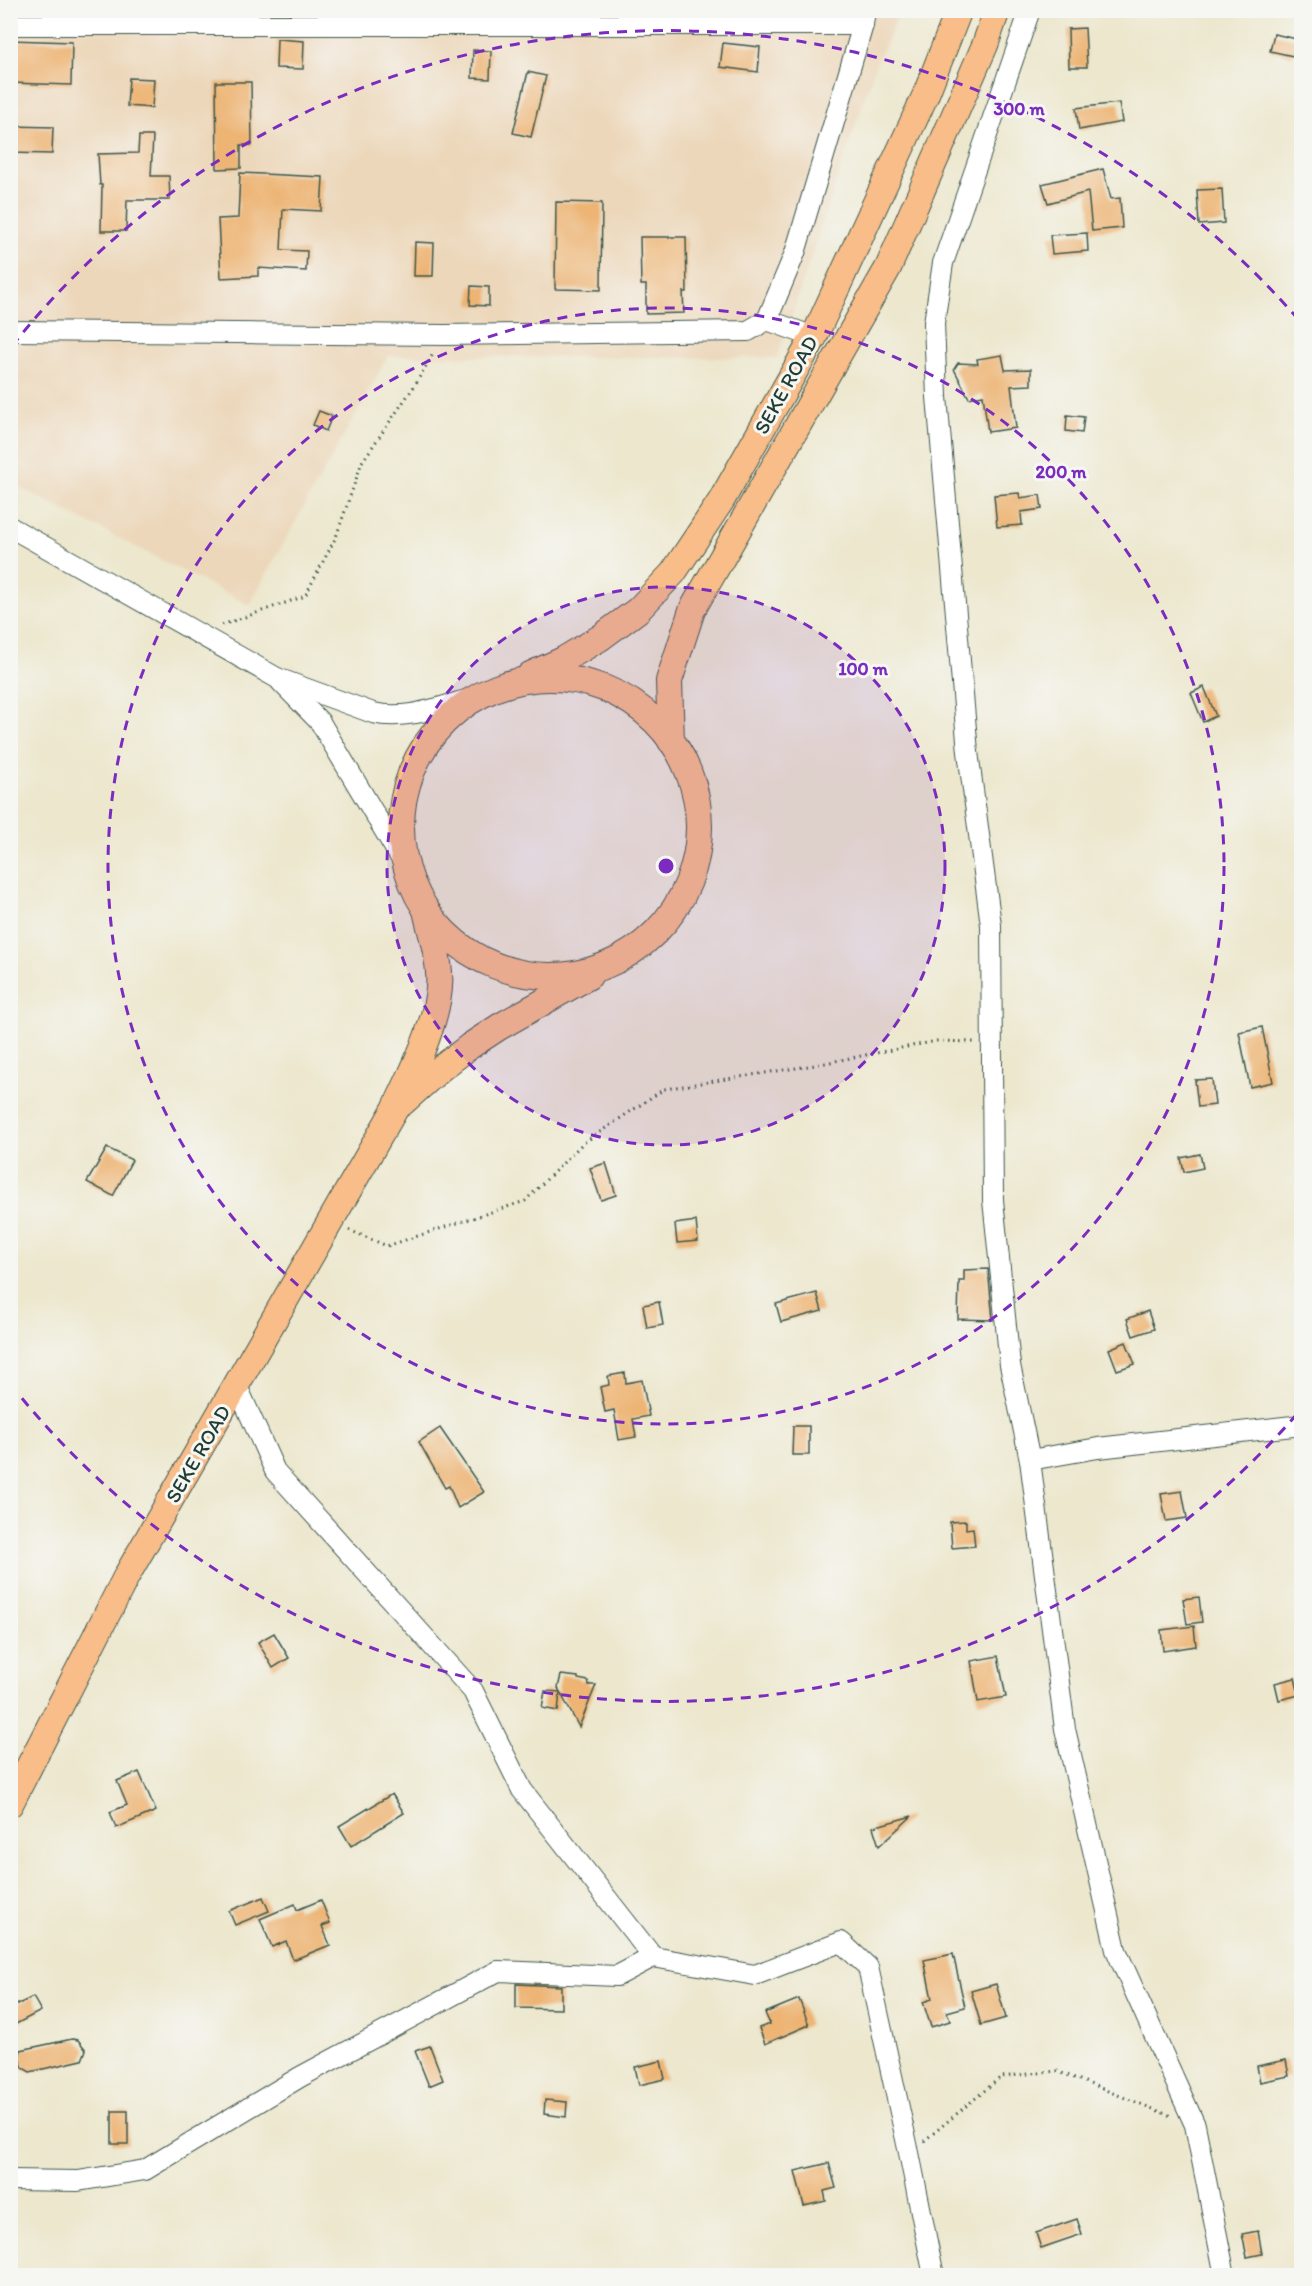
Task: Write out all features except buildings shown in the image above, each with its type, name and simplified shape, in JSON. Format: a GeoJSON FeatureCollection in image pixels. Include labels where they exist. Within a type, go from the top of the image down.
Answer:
{"type":"FeatureCollection","features":[{"type":"Feature","properties":{"kind":"main road","name":"SEKE ROAD"},"geometry":{"type":"LineString","coordinates":[[516,682],[574,680],[603,688],[629,701],[652,719],[671,741],[686,767],[695,796],[699,826],[696,856],[688,885],[673,912],[654,935],[631,953],[604,967],[572,976],[538,976],[505,970],[474,956],[447,935],[426,910],[414,889],[406,867],[401,834],[403,801],[412,770],[428,741],[449,717],[476,697],[516,682],[563,660],[600,638],[638,610],[673,573],[721,501],[814,337],[926,94],[959,10]]}},
{"type":"Feature","properties":{"kind":"main road","name":"SEKE ROAD"},"geometry":{"type":"LineString","coordinates":[[671,741],[669,681],[692,610],[888,268],[985,45],[997,10]]}},
{"type":"Feature","properties":{"kind":"main road"},"geometry":{"type":"LineString","coordinates":[[395,1110],[419,1057],[438,997],[440,973],[426,910]]}},
{"type":"Feature","properties":{"kind":"main road"},"geometry":{"type":"LineString","coordinates":[[395,1110],[440,1069],[470,1046],[604,967]]}},
{"type":"Feature","properties":{"kind":"main road","name":"SEKE ROAD"},"geometry":{"type":"LineString","coordinates":[[10,1804],[127,1575],[395,1110]]}},
{"type":"Feature","properties":{"kind":"street"},"geometry":{"type":"LineString","coordinates":[[1030,10],[943,263],[934,323],[937,397],[968,752],[991,925],[993,1200],[1010,1365],[1030,1460],[1065,1729],[1116,1950],[1195,2125],[1225,2276]]}},
{"type":"Feature","properties":{"kind":"street"},"geometry":{"type":"LineString","coordinates":[[10,25],[138,17],[864,18],[795,253],[767,320],[748,331],[445,335],[10,331]]}},
{"type":"Feature","properties":{"kind":"street"},"geometry":{"type":"LineString","coordinates":[[767,320],[814,337]]}},
{"type":"Feature","properties":{"kind":"street"},"geometry":{"type":"LineString","coordinates":[[10,527],[277,678],[387,717],[409,714],[476,697]]}},
{"type":"Feature","properties":{"kind":"street"},"geometry":{"type":"LineString","coordinates":[[277,678],[320,722],[406,867]]}},
{"type":"Feature","properties":{"kind":"street"},"geometry":{"type":"LineString","coordinates":[[237,1386],[275,1471],[473,1691],[522,1790],[653,1958]]}},
{"type":"Feature","properties":{"kind":"street"},"geometry":{"type":"LineString","coordinates":[[1030,1460],[1098,1448],[1302,1425]]}},
{"type":"Feature","properties":{"kind":"street"},"geometry":{"type":"LineString","coordinates":[[10,2180],[78,2181],[145,2170],[300,2077],[498,1971],[617,1976],[653,1958],[755,1975],[841,1942],[868,1967],[934,2276]]}},
{"type":"Feature","properties":{"kind":"path"},"geometry":{"type":"LineString","coordinates":[[199,633],[305,596],[336,537],[362,462],[415,385],[445,335]]}},
{"type":"Feature","properties":{"kind":"path"},"geometry":{"type":"LineString","coordinates":[[331,1223],[387,1246],[525,1201],[582,1144],[664,1089],[815,1065],[937,1041],[991,1042]]}},
{"type":"Feature","properties":{"kind":"path"},"geometry":{"type":"LineString","coordinates":[[909,2153],[1001,2077],[1057,2071],[1195,2125]]}},
{"type":"Feature","properties":{"kind":"shaded area"},"geometry":{"type":"Polygon","coordinates":[[[10,11],[900,11],[876,64],[777,358],[388,356],[249,605],[11,483],[10,11]]]}}]}
